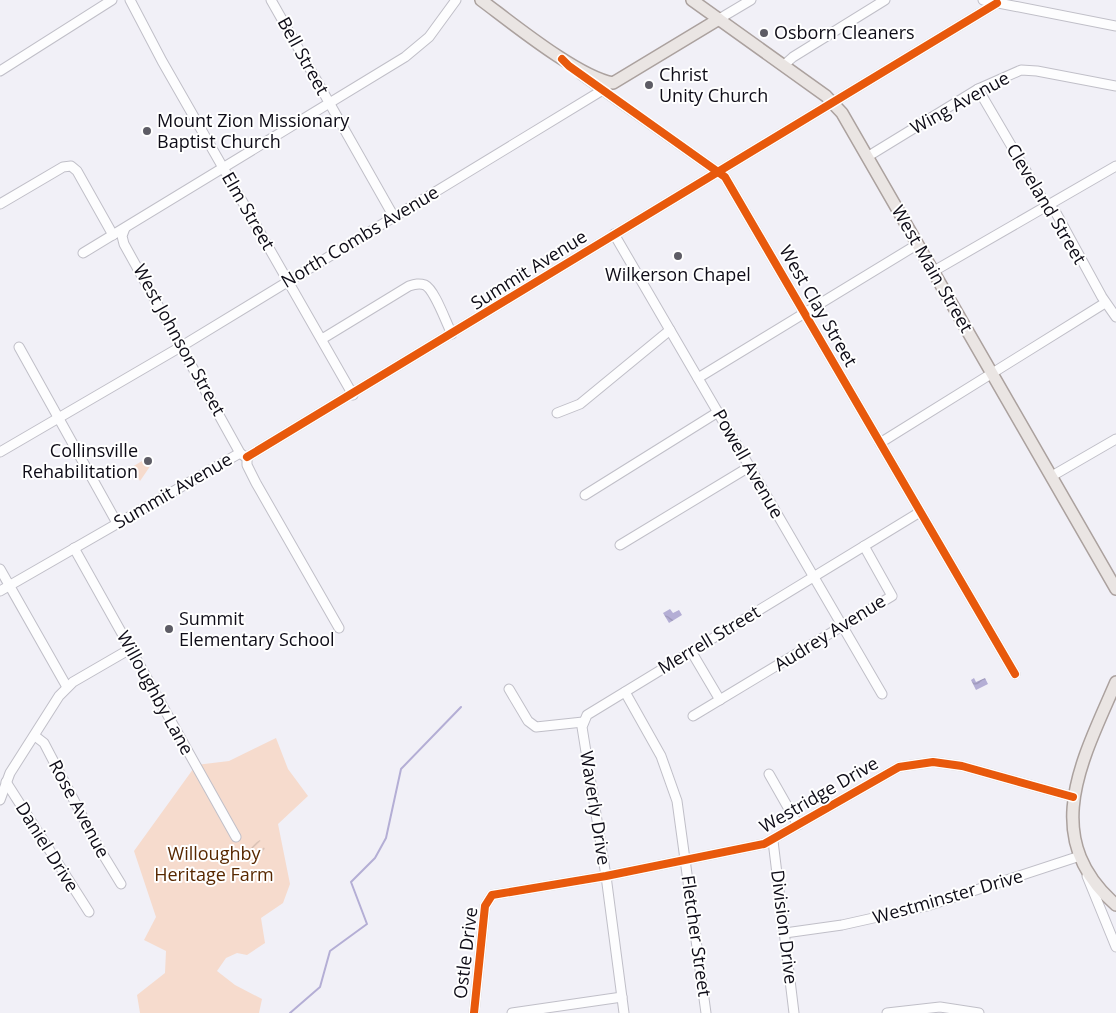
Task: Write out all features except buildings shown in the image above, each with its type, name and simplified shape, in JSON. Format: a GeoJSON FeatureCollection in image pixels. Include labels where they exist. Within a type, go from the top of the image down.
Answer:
{"type":"FeatureCollection","features":[{"type":"Feature","properties":{"kind":"main road","name":"West Clay Street"},"geometry":{"type":"LineString","coordinates":[[481,0],[562,59],[595,77],[613,83]]}},
{"type":"Feature","properties":{"kind":"main road","name":"West Main Street"},"geometry":{"type":"LineString","coordinates":[[692,0],[784,65],[833,103],[842,113],[1116,589]]}},
{"type":"Feature","properties":{"kind":"main road","name":"North Combs Avenue"},"geometry":{"type":"LineString","coordinates":[[613,83],[718,19]]}},
{"type":"Feature","properties":{"kind":"main road"},"geometry":{"type":"LineString","coordinates":[[1116,682],[1082,761],[1073,797],[1073,827],[1082,861],[1101,890],[1116,905]]}},
{"type":"Feature","properties":{"kind":"street"},"geometry":{"type":"LineString","coordinates":[[0,71],[112,0]]}},
{"type":"Feature","properties":{"kind":"street","name":"Elm Street"},"geometry":{"type":"LineString","coordinates":[[130,0],[223,168],[353,395]]}},
{"type":"Feature","properties":{"kind":"street","name":"Bell Street"},"geometry":{"type":"LineString","coordinates":[[271,0],[394,217]]}},
{"type":"Feature","properties":{"kind":"street"},"geometry":{"type":"LineString","coordinates":[[83,253],[418,48],[429,37],[456,0]]}},
{"type":"Feature","properties":{"kind":"street"},"geometry":{"type":"LineString","coordinates":[[718,19],[751,0]]}},
{"type":"Feature","properties":{"kind":"street"},"geometry":{"type":"LineString","coordinates":[[784,65],[793,57],[885,0]]}},
{"type":"Feature","properties":{"kind":"street"},"geometry":{"type":"LineString","coordinates":[[983,0],[1116,26]]}},
{"type":"Feature","properties":{"kind":"street","name":"Summit Avenue"},"geometry":{"type":"LineString","coordinates":[[0,591],[117,523],[353,395],[614,234],[997,4]]}},
{"type":"Feature","properties":{"kind":"street","name":"West Clay Street"},"geometry":{"type":"LineString","coordinates":[[562,59],[719,171],[739,200],[1015,674]]}},
{"type":"Feature","properties":{"kind":"street","name":"Wing Avenue"},"geometry":{"type":"LineString","coordinates":[[867,157],[978,89],[1010,74],[1029,70],[1116,86]]}},
{"type":"Feature","properties":{"kind":"street","name":"North Combs Avenue"},"geometry":{"type":"LineString","coordinates":[[0,452],[182,346],[613,83]]}},
{"type":"Feature","properties":{"kind":"street","name":"Cleveland Street"},"geometry":{"type":"LineString","coordinates":[[978,89],[1046,205],[1054,211],[1105,303],[1116,318]]}},
{"type":"Feature","properties":{"kind":"street"},"geometry":{"type":"LineString","coordinates":[[0,204],[63,167],[71,166],[77,171],[113,235]]}},
{"type":"Feature","properties":{"kind":"street"},"geometry":{"type":"LineString","coordinates":[[934,271],[1116,166]]}},
{"type":"Feature","properties":{"kind":"street","name":"West Johnson Street"},"geometry":{"type":"LineString","coordinates":[[125,228],[122,236],[124,244],[340,628]]}},
{"type":"Feature","properties":{"kind":"street","name":"Powell Avenue"},"geometry":{"type":"LineString","coordinates":[[614,234],[882,694]]}},
{"type":"Feature","properties":{"kind":"street"},"geometry":{"type":"LineString","coordinates":[[698,378],[918,244]]}},
{"type":"Feature","properties":{"kind":"street"},"geometry":{"type":"LineString","coordinates":[[322,339],[409,286],[418,283],[426,286],[433,295],[452,334]]}},
{"type":"Feature","properties":{"kind":"street"},"geometry":{"type":"LineString","coordinates":[[880,443],[1105,303]]}},
{"type":"Feature","properties":{"kind":"street"},"geometry":{"type":"LineString","coordinates":[[557,413],[580,404],[670,330]]}},
{"type":"Feature","properties":{"kind":"street"},"geometry":{"type":"LineString","coordinates":[[19,347],[117,523]]}},
{"type":"Feature","properties":{"kind":"street"},"geometry":{"type":"LineString","coordinates":[[585,495],[718,412]]}},
{"type":"Feature","properties":{"kind":"street"},"geometry":{"type":"LineString","coordinates":[[1052,476],[1116,440]]}},
{"type":"Feature","properties":{"kind":"street"},"geometry":{"type":"LineString","coordinates":[[620,545],[749,466]]}},
{"type":"Feature","properties":{"kind":"street","name":"Merrell Street"},"geometry":{"type":"LineString","coordinates":[[583,722],[587,715],[920,512]]}},
{"type":"Feature","properties":{"kind":"street","name":"Audrey Avenue"},"geometry":{"type":"LineString","coordinates":[[693,716],[892,596],[864,546]]}},
{"type":"Feature","properties":{"kind":"street","name":"Willoughby Lane"},"geometry":{"type":"LineString","coordinates":[[74,548],[236,837]]}},
{"type":"Feature","properties":{"kind":"street"},"geometry":{"type":"LineString","coordinates":[[0,569],[67,687]]}},
{"type":"Feature","properties":{"kind":"street"},"geometry":{"type":"LineString","coordinates":[[0,800],[6,782],[59,696],[67,687],[130,649]]}},
{"type":"Feature","properties":{"kind":"street"},"geometry":{"type":"LineString","coordinates":[[692,651],[720,700]]}},
{"type":"Feature","properties":{"kind":"street"},"geometry":{"type":"LineString","coordinates":[[509,689],[528,721],[536,727],[583,722]]}},
{"type":"Feature","properties":{"kind":"street","name":"Fletcher Street"},"geometry":{"type":"LineString","coordinates":[[624,692],[668,770],[677,801],[706,1013]]}},
{"type":"Feature","properties":{"kind":"street","name":"Waverly Drive"},"geometry":{"type":"LineString","coordinates":[[583,722],[624,1013]]}},
{"type":"Feature","properties":{"kind":"street","name":"Rose Avenue"},"geometry":{"type":"LineString","coordinates":[[35,736],[44,742],[121,884]]}},
{"type":"Feature","properties":{"kind":"street","name":"Westridge Drive"},"geometry":{"type":"LineString","coordinates":[[490,897],[510,891],[606,876],[758,846],[772,841],[888,772],[920,762],[962,766],[1073,797]]}},
{"type":"Feature","properties":{"kind":"street"},"geometry":{"type":"LineString","coordinates":[[768,774],[798,825]]}},
{"type":"Feature","properties":{"kind":"street","name":"Daniel Drive"},"geometry":{"type":"LineString","coordinates":[[6,782],[89,912]]}},
{"type":"Feature","properties":{"kind":"street","name":"Division Drive"},"geometry":{"type":"LineString","coordinates":[[772,841],[794,1013]]}},
{"type":"Feature","properties":{"kind":"street"},"geometry":{"type":"LineString","coordinates":[[1082,861],[1113,930],[1116,947]]}},
{"type":"Feature","properties":{"kind":"street","name":"Westminster Drive"},"geometry":{"type":"LineString","coordinates":[[785,933],[842,925],[927,906],[1082,861]]}},
{"type":"Feature","properties":{"kind":"street","name":"Ostle Drive"},"geometry":{"type":"LineString","coordinates":[[474,1013],[485,906],[490,897]]}},
{"type":"Feature","properties":{"kind":"street"},"geometry":{"type":"LineString","coordinates":[[512,1013],[622,997]]}},
{"type":"Feature","properties":{"kind":"street"},"geometry":{"type":"LineString","coordinates":[[887,1013],[940,1007],[979,1013]]}},
{"type":"Feature","properties":{"kind":"green space"},"geometry":{"type":"Polygon","coordinates":[[[142,461],[153,462],[140,481],[132,467],[142,461]]]}},
{"type":"Feature","properties":{"kind":"green space","name":"Willoughby Heritage Farm"},"geometry":{"type":"Polygon","coordinates":[[[276,738],[288,769],[308,796],[278,824],[290,884],[283,903],[261,918],[265,943],[247,955],[237,953],[226,958],[217,971],[235,985],[262,999],[259,1013],[140,1013],[137,995],[165,973],[166,951],[144,940],[156,917],[134,851],[196,765],[229,761],[276,738]]]}},
{"type":"Feature","properties":{"kind":"green space"},"geometry":{"type":"Polygon","coordinates":[[[260,840],[266,851],[255,857],[249,846],[260,840]]]}},
{"type":"Feature","properties":{"kind":"water"},"geometry":{"type":"Polygon","coordinates":[[[670,609],[673,613],[679,610],[682,615],[669,623],[663,613],[670,609]]]}},
{"type":"Feature","properties":{"kind":"water"},"geometry":{"type":"Polygon","coordinates":[[[974,678],[976,682],[985,678],[988,684],[976,690],[971,680],[974,678]]]}},
{"type":"Feature","properties":{"kind":"waterway"},"geometry":{"type":"LineString","coordinates":[[290,1013],[320,987],[330,951],[367,924],[351,882],[375,858],[386,838],[401,769],[461,707]]}},
{"type":"Feature","properties":{"kind":"cycle path"},"geometry":{"type":"LineString","coordinates":[[247,457],[997,3]]}},
{"type":"Feature","properties":{"kind":"cycle path"},"geometry":{"type":"LineString","coordinates":[[562,59],[569,66],[725,177],[1015,674]]}},
{"type":"Feature","properties":{"kind":"cycle path"},"geometry":{"type":"LineString","coordinates":[[474,1013],[485,906],[492,895],[606,876],[764,844],[899,767],[933,762],[962,766],[1073,797]]}},
{"type":"Feature","properties":{"kind":"place","name":"Osborn Cleaners"},"geometry":{"type":"Point","coordinates":[764,33]}},
{"type":"Feature","properties":{"kind":"place","name":"Christ Unity Church"},"geometry":{"type":"Point","coordinates":[649,85]}},
{"type":"Feature","properties":{"kind":"place","name":"Mount Zion Missionary Baptist Church"},"geometry":{"type":"Point","coordinates":[147,131]}},
{"type":"Feature","properties":{"kind":"place","name":"Wilkerson Chapel"},"geometry":{"type":"Point","coordinates":[678,256]}},
{"type":"Feature","properties":{"kind":"place","name":"Collinsville Rehabilitation"},"geometry":{"type":"Point","coordinates":[148,461]}},
{"type":"Feature","properties":{"kind":"place","name":"Summit Elementary School"},"geometry":{"type":"Point","coordinates":[169,629]}}]}
